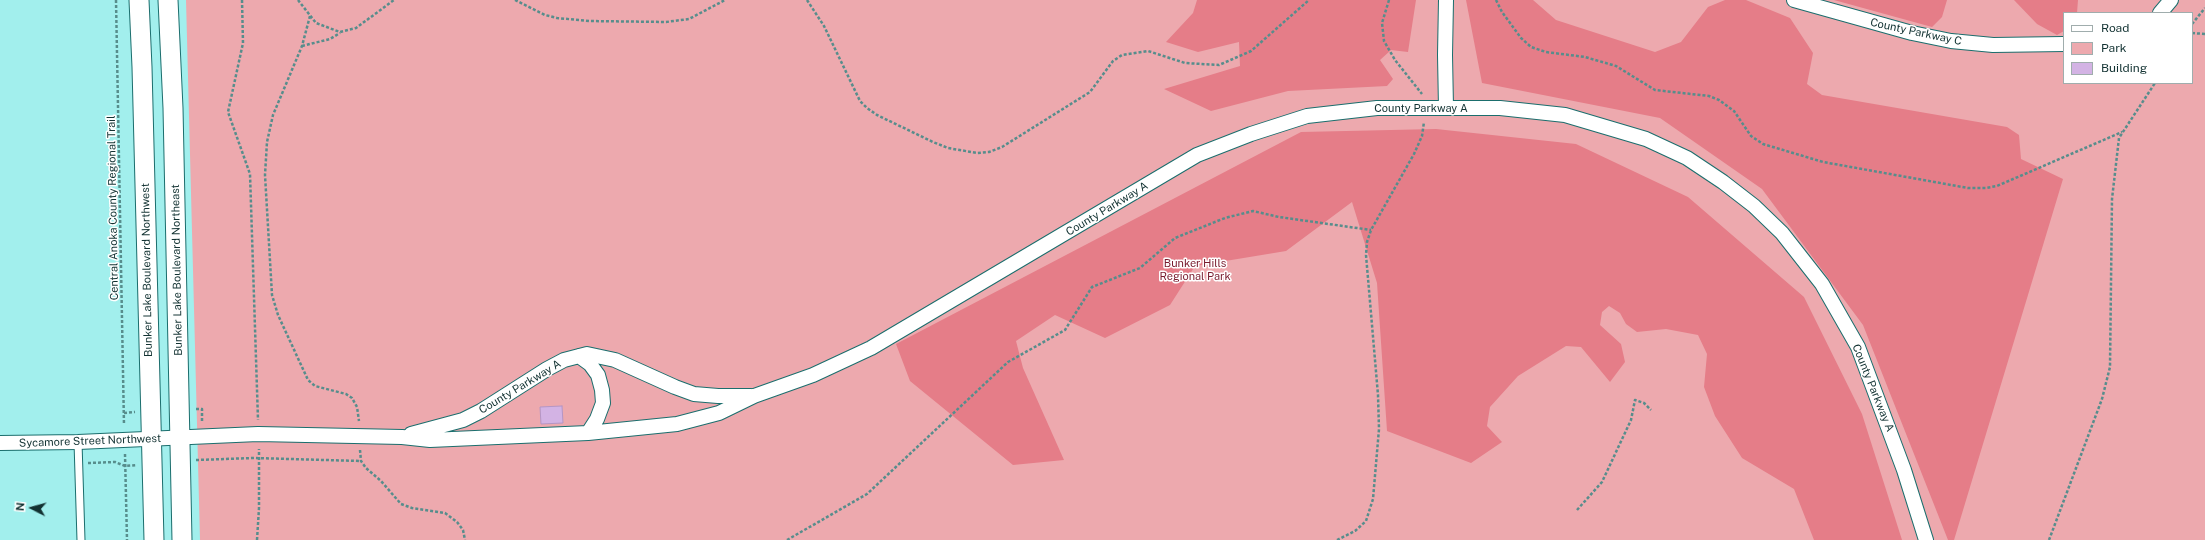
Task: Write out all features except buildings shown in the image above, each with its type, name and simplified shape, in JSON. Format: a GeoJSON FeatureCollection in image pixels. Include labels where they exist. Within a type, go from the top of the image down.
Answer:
{"type":"FeatureCollection","features":[{"type":"Feature","properties":{"kind":"main road","name":"Bunker Lake Boulevard Northwest"},"geometry":{"type":"LineString","coordinates":[[139,0],[154,540]]}},
{"type":"Feature","properties":{"kind":"main road","name":"Bunker Lake Boulevard Northeast"},"geometry":{"type":"LineString","coordinates":[[168,0],[181,438],[182,540]]}},
{"type":"Feature","properties":{"kind":"street"},"geometry":{"type":"LineString","coordinates":[[1446,0],[1444,55],[1446,108]]}},
{"type":"Feature","properties":{"kind":"street","name":"County Parkway C"},"geometry":{"type":"LineString","coordinates":[[1794,0],[1912,33],[1951,41],[1993,45],[2063,44]]}},
{"type":"Feature","properties":{"kind":"street"},"geometry":{"type":"LineString","coordinates":[[2161,12],[2172,0]]}},
{"type":"Feature","properties":{"kind":"street","name":"County Parkway A"},"geometry":{"type":"LineString","coordinates":[[181,438],[258,434],[402,436],[430,440],[588,433],[677,424],[719,414],[754,396],[814,375],[871,348],[1197,155],[1251,134],[1307,116],[1377,108],[1500,108],[1565,115],[1640,137],[1687,158],[1754,206],[1782,233],[1822,284],[1858,347],[1900,456],[1926,540]]}},
{"type":"Feature","properties":{"kind":"street","name":"County Parkway A"},"geometry":{"type":"LineString","coordinates":[[402,436],[463,420],[481,411],[547,369],[579,356],[599,356],[615,360],[694,394],[754,396]]}},
{"type":"Feature","properties":{"kind":"street"},"geometry":{"type":"LineString","coordinates":[[579,356],[590,364],[598,375],[602,390],[603,403],[597,419],[588,433]]}},
{"type":"Feature","properties":{"kind":"street","name":"Sycamore Street Northwest"},"geometry":{"type":"LineString","coordinates":[[0,443],[181,438]]}},
{"type":"Feature","properties":{"kind":"lane"},"geometry":{"type":"LineString","coordinates":[[78,442],[81,540]]}},
{"type":"Feature","properties":{"kind":"path","name":"Central Anoka County Regional Trail"},"geometry":{"type":"LineString","coordinates":[[116,0],[123,416]]}},
{"type":"Feature","properties":{"kind":"path"},"geometry":{"type":"LineString","coordinates":[[242,0],[243,43],[228,112],[250,174],[259,458],[257,540]]}},
{"type":"Feature","properties":{"kind":"path"},"geometry":{"type":"LineString","coordinates":[[298,0],[316,23],[340,32]]}},
{"type":"Feature","properties":{"kind":"path"},"geometry":{"type":"LineString","coordinates":[[302,46],[330,39],[340,32],[356,28],[394,0]]}},
{"type":"Feature","properties":{"kind":"path"},"geometry":{"type":"LineString","coordinates":[[515,0],[545,15],[557,18],[589,21],[666,22],[689,19],[725,0]]}},
{"type":"Feature","properties":{"kind":"path"},"geometry":{"type":"LineString","coordinates":[[807,0],[824,26],[860,101],[867,108],[877,115],[933,142],[948,148],[977,153],[989,152],[1002,147],[1090,92],[1113,61],[1122,55],[1148,51],[1185,63],[1219,66],[1251,51],[1309,0]]}},
{"type":"Feature","properties":{"kind":"path"},"geometry":{"type":"LineString","coordinates":[[1389,0],[1382,23],[1384,41],[1394,60],[1422,92]]}},
{"type":"Feature","properties":{"kind":"path"},"geometry":{"type":"LineString","coordinates":[[1496,0],[1502,12],[1521,38],[1531,47],[1546,52],[1585,57],[1616,66],[1655,90],[1709,96],[1719,100],[1734,111],[1751,136],[1763,144],[1823,162],[1968,188],[1986,188],[1997,186],[2122,132]]}},
{"type":"Feature","properties":{"kind":"path"},"geometry":{"type":"LineString","coordinates":[[2193,23],[2205,8]]}},
{"type":"Feature","properties":{"kind":"path"},"geometry":{"type":"LineString","coordinates":[[310,16],[302,46],[273,115],[267,142],[265,175],[272,295],[278,315],[308,380],[316,386],[346,394],[352,398],[357,407],[359,423]]}},
{"type":"Feature","properties":{"kind":"path"},"geometry":{"type":"LineString","coordinates":[[2193,33],[2205,34]]}},
{"type":"Feature","properties":{"kind":"path"},"geometry":{"type":"LineString","coordinates":[[2048,540],[2102,398],[2110,367],[2112,200],[2118,146],[2122,132],[2154,84]]}},
{"type":"Feature","properties":{"kind":"path"},"geometry":{"type":"LineString","coordinates":[[1337,540],[1355,531],[1366,521],[1373,499],[1378,429],[1378,395],[1366,255],[1371,230],[1407,169],[1422,136],[1424,123]]}},
{"type":"Feature","properties":{"kind":"path"},"geometry":{"type":"LineString","coordinates":[[787,540],[868,494],[1008,362],[1065,330],[1092,286],[1140,268],[1175,238],[1226,218],[1253,212],[1279,218],[1371,230]]}},
{"type":"Feature","properties":{"kind":"path"},"geometry":{"type":"LineString","coordinates":[[1577,510],[1602,482],[1628,427],[1635,400],[1644,403],[1651,410]]}},
{"type":"Feature","properties":{"kind":"path"},"geometry":{"type":"LineString","coordinates":[[360,446],[361,461],[401,504],[412,508],[445,513],[457,522],[463,530],[465,540]]}},
{"type":"Feature","properties":{"kind":"path"},"geometry":{"type":"LineString","coordinates":[[201,460],[259,458],[361,461]]}},
{"type":"Feature","properties":{"kind":"path"},"geometry":{"type":"LineString","coordinates":[[79,461],[115,462],[125,466],[127,540]]}},
{"type":"Feature","properties":{"kind":"green space","name":"Bunker Hills Regional Park"},"geometry":{"type":"Polygon","coordinates":[[[186,0],[2205,0],[2205,540],[200,540],[186,0]]]}},
{"type":"Feature","properties":{"kind":"shaded area"},"geometry":{"type":"Polygon","coordinates":[[[1197,0],[1416,0],[1408,52],[1391,50],[1380,60],[1393,79],[1387,86],[1288,91],[1211,111],[1164,89],[1240,66],[1239,42],[1198,52],[1166,42],[1193,13],[1197,0]]]}},
{"type":"Feature","properties":{"kind":"shaded area"},"geometry":{"type":"Polygon","coordinates":[[[1466,0],[1533,0],[1556,20],[1655,52],[1681,42],[1708,7],[1725,0],[1746,0],[1790,18],[1813,53],[1807,84],[1822,95],[2007,127],[2019,135],[2021,159],[2063,179],[1954,540],[1948,540],[1863,325],[1762,189],[1660,118],[1482,83],[1466,0]]]}},
{"type":"Feature","properties":{"kind":"shaded area"},"geometry":{"type":"Polygon","coordinates":[[[1834,0],[1947,0],[1942,17],[1932,27],[1834,0]]]}},
{"type":"Feature","properties":{"kind":"shaded area"},"geometry":{"type":"Polygon","coordinates":[[[2014,0],[2078,0],[2077,12],[2063,12],[2063,32],[2057,35],[2037,24],[2014,0]]]}},
{"type":"Feature","properties":{"kind":"shaded area"},"geometry":{"type":"Polygon","coordinates":[[[1436,129],[1576,144],[1688,197],[1804,297],[1862,414],[1902,540],[1814,540],[1794,489],[1742,458],[1715,416],[1704,387],[1707,354],[1698,335],[1666,329],[1637,332],[1626,324],[1620,313],[1609,306],[1602,312],[1600,325],[1621,344],[1625,362],[1610,382],[1581,347],[1566,346],[1518,376],[1490,407],[1487,426],[1502,442],[1471,463],[1387,431],[1377,283],[1352,202],[1286,251],[1195,266],[1170,305],[1105,338],[1055,315],[1016,341],[1023,368],[1064,460],[1013,465],[910,381],[896,344],[1301,132],[1436,129]]]}}]}
